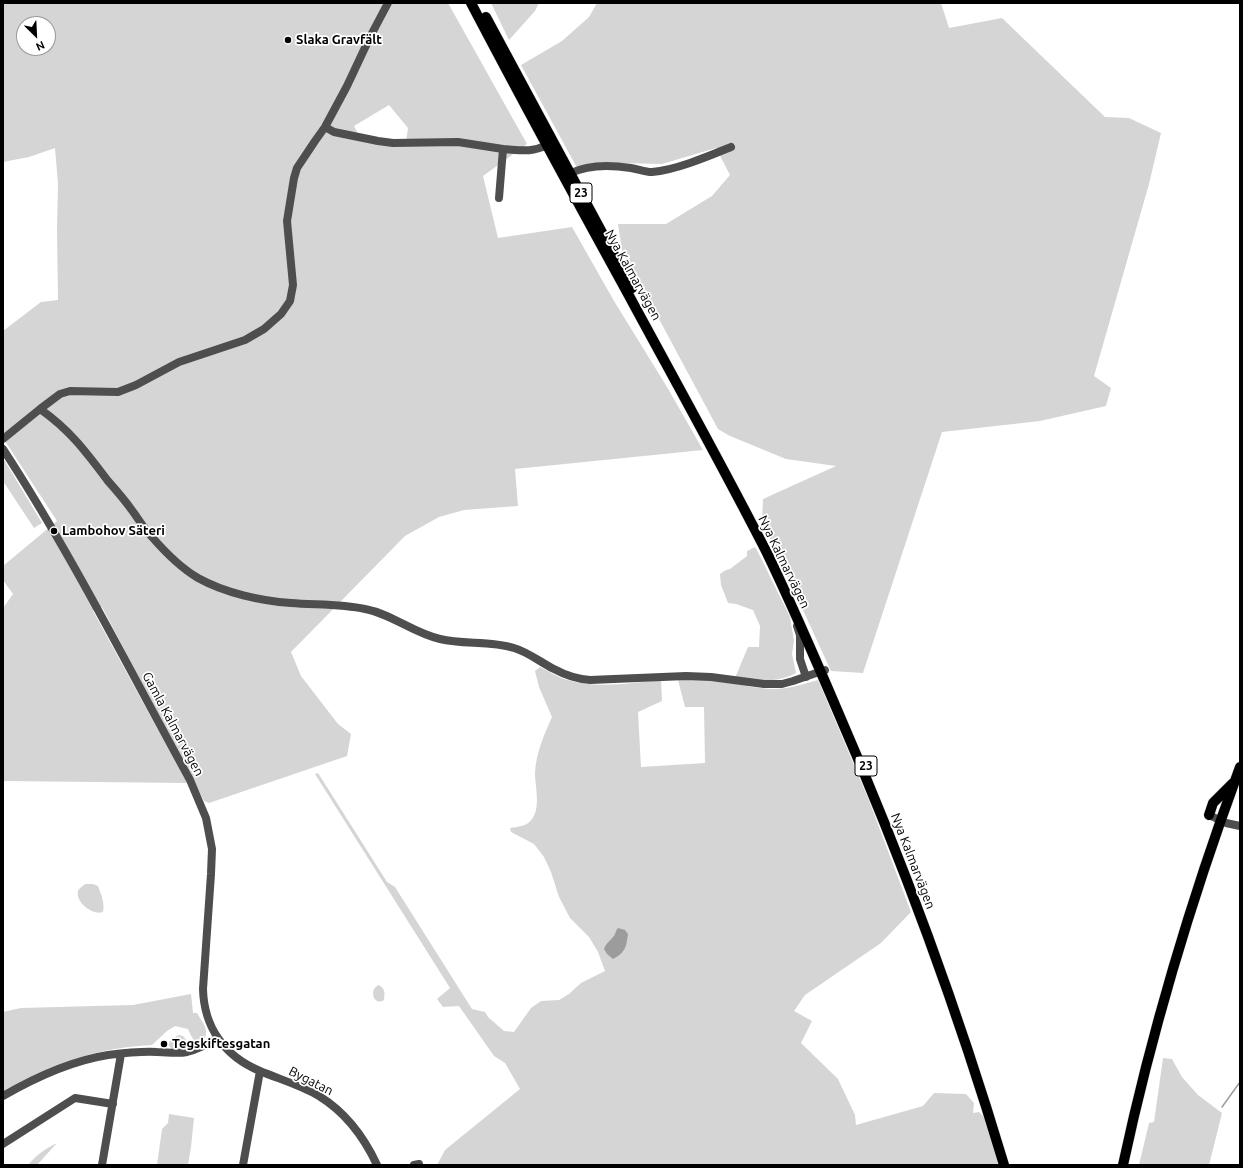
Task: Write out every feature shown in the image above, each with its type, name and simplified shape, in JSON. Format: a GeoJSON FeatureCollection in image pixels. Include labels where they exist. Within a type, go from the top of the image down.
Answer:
{"type":"FeatureCollection","features":[{"type":"Feature","properties":{"kind":"main road","name":"Nya Kalmarvägen"},"geometry":{"type":"LineString","coordinates":[[470,3],[705,433],[768,555],[823,671],[867,779],[952,1004],[983,1094],[1004,1165]]}},
{"type":"Feature","properties":{"kind":"main road","name":"Nya Kalmarvägen"},"geometry":{"type":"LineString","coordinates":[[478,3],[571,173],[709,432],[772,554],[876,791],[914,888],[951,987],[986,1092],[1008,1165]]}},
{"type":"Feature","properties":{"kind":"main road"},"geometry":{"type":"LineString","coordinates":[[1123,1165],[1148,1062],[1190,915],[1237,783],[1240,767]]}},
{"type":"Feature","properties":{"kind":"main road"},"geometry":{"type":"LineString","coordinates":[[1209,816],[1213,803],[1237,783]]}},
{"type":"Feature","properties":{"kind":"main road"},"geometry":{"type":"LineString","coordinates":[[1128,1165],[1171,998],[1223,822]]}},
{"type":"Feature","properties":{"kind":"street"},"geometry":{"type":"LineString","coordinates":[[3,439],[60,394],[70,391],[118,392],[136,385],[179,362],[245,340],[264,329],[281,314],[290,301],[293,286],[287,221],[297,168],[325,127],[388,3]]}},
{"type":"Feature","properties":{"kind":"street"},"geometry":{"type":"LineString","coordinates":[[325,127],[334,132],[378,141],[458,142],[503,149],[528,151],[547,145]]}},
{"type":"Feature","properties":{"kind":"street"},"geometry":{"type":"LineString","coordinates":[[571,173],[576,170],[587,168],[613,166],[651,172],[670,169],[731,147]]}},
{"type":"Feature","properties":{"kind":"street"},"geometry":{"type":"LineString","coordinates":[[499,198],[503,149]]}},
{"type":"Feature","properties":{"kind":"street"},"geometry":{"type":"LineString","coordinates":[[40,409],[55,420],[75,439],[130,507],[152,537],[176,561],[198,578],[226,590],[268,601],[349,607],[375,611],[392,617],[422,634],[441,640],[500,644],[514,648],[527,653],[558,672],[580,679],[602,681],[686,676],[711,677],[764,684],[782,684],[823,671]]}},
{"type":"Feature","properties":{"kind":"street","name":"Gamla Kalmarvägen"},"geometry":{"type":"LineString","coordinates":[[3,449],[25,482],[54,531],[190,780],[202,807],[210,838],[212,861],[203,975],[203,997],[206,1015],[218,1038]]}},
{"type":"Feature","properties":{"kind":"street"},"geometry":{"type":"LineString","coordinates":[[794,611],[800,635],[800,659],[806,677]]}},
{"type":"Feature","properties":{"kind":"street"},"geometry":{"type":"LineString","coordinates":[[1209,816],[1223,822],[1240,826]]}},
{"type":"Feature","properties":{"kind":"street"},"geometry":{"type":"LineString","coordinates":[[3,1096],[34,1079],[57,1069],[82,1061],[121,1054],[156,1052],[179,1053],[200,1048],[218,1038]]}},
{"type":"Feature","properties":{"kind":"street","name":"Bygatan"},"geometry":{"type":"LineString","coordinates":[[218,1038],[234,1056],[260,1071],[318,1095],[331,1104],[355,1128],[377,1165]]}},
{"type":"Feature","properties":{"kind":"street"},"geometry":{"type":"LineString","coordinates":[[102,1165],[121,1054]]}},
{"type":"Feature","properties":{"kind":"street"},"geometry":{"type":"LineString","coordinates":[[243,1165],[260,1071]]}},
{"type":"Feature","properties":{"kind":"street"},"geometry":{"type":"LineString","coordinates":[[3,1144],[75,1098],[113,1104]]}},
{"type":"Feature","properties":{"kind":"shaded area"},"geometry":{"type":"Polygon","coordinates":[[[3,3],[448,3],[527,144],[483,176],[498,238],[572,227],[614,301],[667,387],[703,450],[515,469],[518,506],[464,510],[439,517],[405,536],[291,652],[301,676],[338,724],[351,734],[347,756],[209,803],[204,801],[102,607],[93,611],[187,783],[3,781],[3,608],[13,594],[3,580],[3,566],[57,521],[3,438],[3,331],[41,302],[58,300],[58,184],[55,148],[29,157],[3,162],[3,3]],[[389,105],[354,126],[360,138],[406,142],[408,128],[389,105]]]}},
{"type":"Feature","properties":{"kind":"shaded area"},"geometry":{"type":"Polygon","coordinates":[[[491,3],[539,3],[535,11],[509,40],[491,3]]]}},
{"type":"Feature","properties":{"kind":"shaded area"},"geometry":{"type":"Polygon","coordinates":[[[597,3],[941,3],[949,28],[1002,18],[1105,117],[1129,118],[1161,133],[1149,184],[1094,376],[1111,388],[1106,406],[1040,421],[942,432],[863,673],[831,671],[762,521],[763,499],[836,466],[786,459],[730,436],[718,429],[622,250],[618,224],[666,224],[712,196],[730,175],[716,148],[662,164],[618,163],[576,166],[521,65],[562,41],[589,17],[597,3]]]}},
{"type":"Feature","properties":{"kind":"shaded area"},"geometry":{"type":"Polygon","coordinates":[[[3,458],[42,523],[34,528],[3,481],[3,458]]]}},
{"type":"Feature","properties":{"kind":"shaded area"},"geometry":{"type":"Polygon","coordinates":[[[755,547],[790,617],[794,641],[792,654],[796,673],[781,679],[759,680],[735,678],[748,647],[759,647],[760,626],[753,610],[728,603],[721,585],[720,574],[730,569],[747,556],[747,551],[755,547]]]}},
{"type":"Feature","properties":{"kind":"shaded area"},"geometry":{"type":"Polygon","coordinates":[[[540,667],[564,679],[579,683],[603,685],[661,680],[662,701],[638,712],[641,767],[705,763],[704,707],[685,707],[678,680],[716,680],[756,688],[779,689],[802,685],[818,680],[868,798],[911,912],[881,943],[805,995],[794,1011],[812,1021],[801,1043],[838,1079],[855,1115],[856,1125],[923,1106],[934,1093],[966,1094],[974,1103],[973,1113],[979,1112],[988,1121],[1000,1165],[437,1165],[445,1150],[520,1089],[505,1063],[494,1056],[459,1006],[443,1007],[437,999],[450,988],[315,774],[318,773],[387,882],[395,887],[472,1009],[485,1012],[488,1017],[504,1031],[514,1032],[531,1008],[541,1001],[559,1000],[569,994],[581,983],[605,971],[598,952],[589,937],[570,918],[559,897],[551,872],[544,857],[534,844],[511,832],[510,828],[522,826],[528,823],[535,814],[536,809],[537,797],[535,773],[537,758],[552,717],[539,687],[535,671],[540,667]]]}},
{"type":"Feature","properties":{"kind":"shaded area"},"geometry":{"type":"Polygon","coordinates":[[[85,884],[93,884],[98,886],[103,902],[103,912],[94,912],[82,904],[79,899],[78,891],[85,884]]]}},
{"type":"Feature","properties":{"kind":"shaded area"},"geometry":{"type":"Polygon","coordinates":[[[618,928],[625,930],[628,934],[626,946],[623,951],[613,959],[604,949],[618,928]]]}},
{"type":"Feature","properties":{"kind":"shaded area"},"geometry":{"type":"Polygon","coordinates":[[[379,985],[383,989],[384,993],[384,1000],[380,1002],[375,999],[373,993],[379,985]]]}},
{"type":"Feature","properties":{"kind":"shaded area"},"geometry":{"type":"Polygon","coordinates":[[[191,994],[193,1013],[197,1013],[206,1029],[205,1041],[202,1043],[194,1040],[188,1029],[175,1026],[167,1031],[152,1045],[120,1048],[88,1055],[55,1067],[3,1093],[3,1012],[21,1008],[133,1005],[191,994]]]}},
{"type":"Feature","properties":{"kind":"shaded area"},"geometry":{"type":"Polygon","coordinates":[[[179,1035],[183,1036],[187,1041],[186,1044],[181,1048],[172,1049],[168,1045],[169,1043],[172,1039],[179,1035]]]}},
{"type":"Feature","properties":{"kind":"shaded area"},"geometry":{"type":"Polygon","coordinates":[[[1163,1058],[1172,1059],[1182,1077],[1198,1095],[1222,1113],[1209,1165],[1139,1165],[1149,1123],[1154,1122],[1163,1058]]]}},
{"type":"Feature","properties":{"kind":"shaded area"},"geometry":{"type":"Polygon","coordinates":[[[169,1114],[194,1118],[188,1165],[157,1165],[162,1129],[168,1123],[169,1114]]]}},
{"type":"Feature","properties":{"kind":"shaded area"},"geometry":{"type":"Polygon","coordinates":[[[57,1143],[37,1165],[28,1165],[41,1152],[57,1143]]]}},
{"type":"Feature","properties":{"kind":"waterway"},"geometry":{"type":"LineString","coordinates":[[1222,1107],[1240,1082]]}},
{"type":"Feature","properties":{"kind":"place","name":"Slaka Gravfält"},"geometry":{"type":"Point","coordinates":[288,40]}},
{"type":"Feature","properties":{"kind":"place","name":"Lambohov Säteri"},"geometry":{"type":"Point","coordinates":[54,531]}},
{"type":"Feature","properties":{"kind":"place","name":"Tegskiftesgatan"},"geometry":{"type":"Point","coordinates":[164,1044]}}]}
